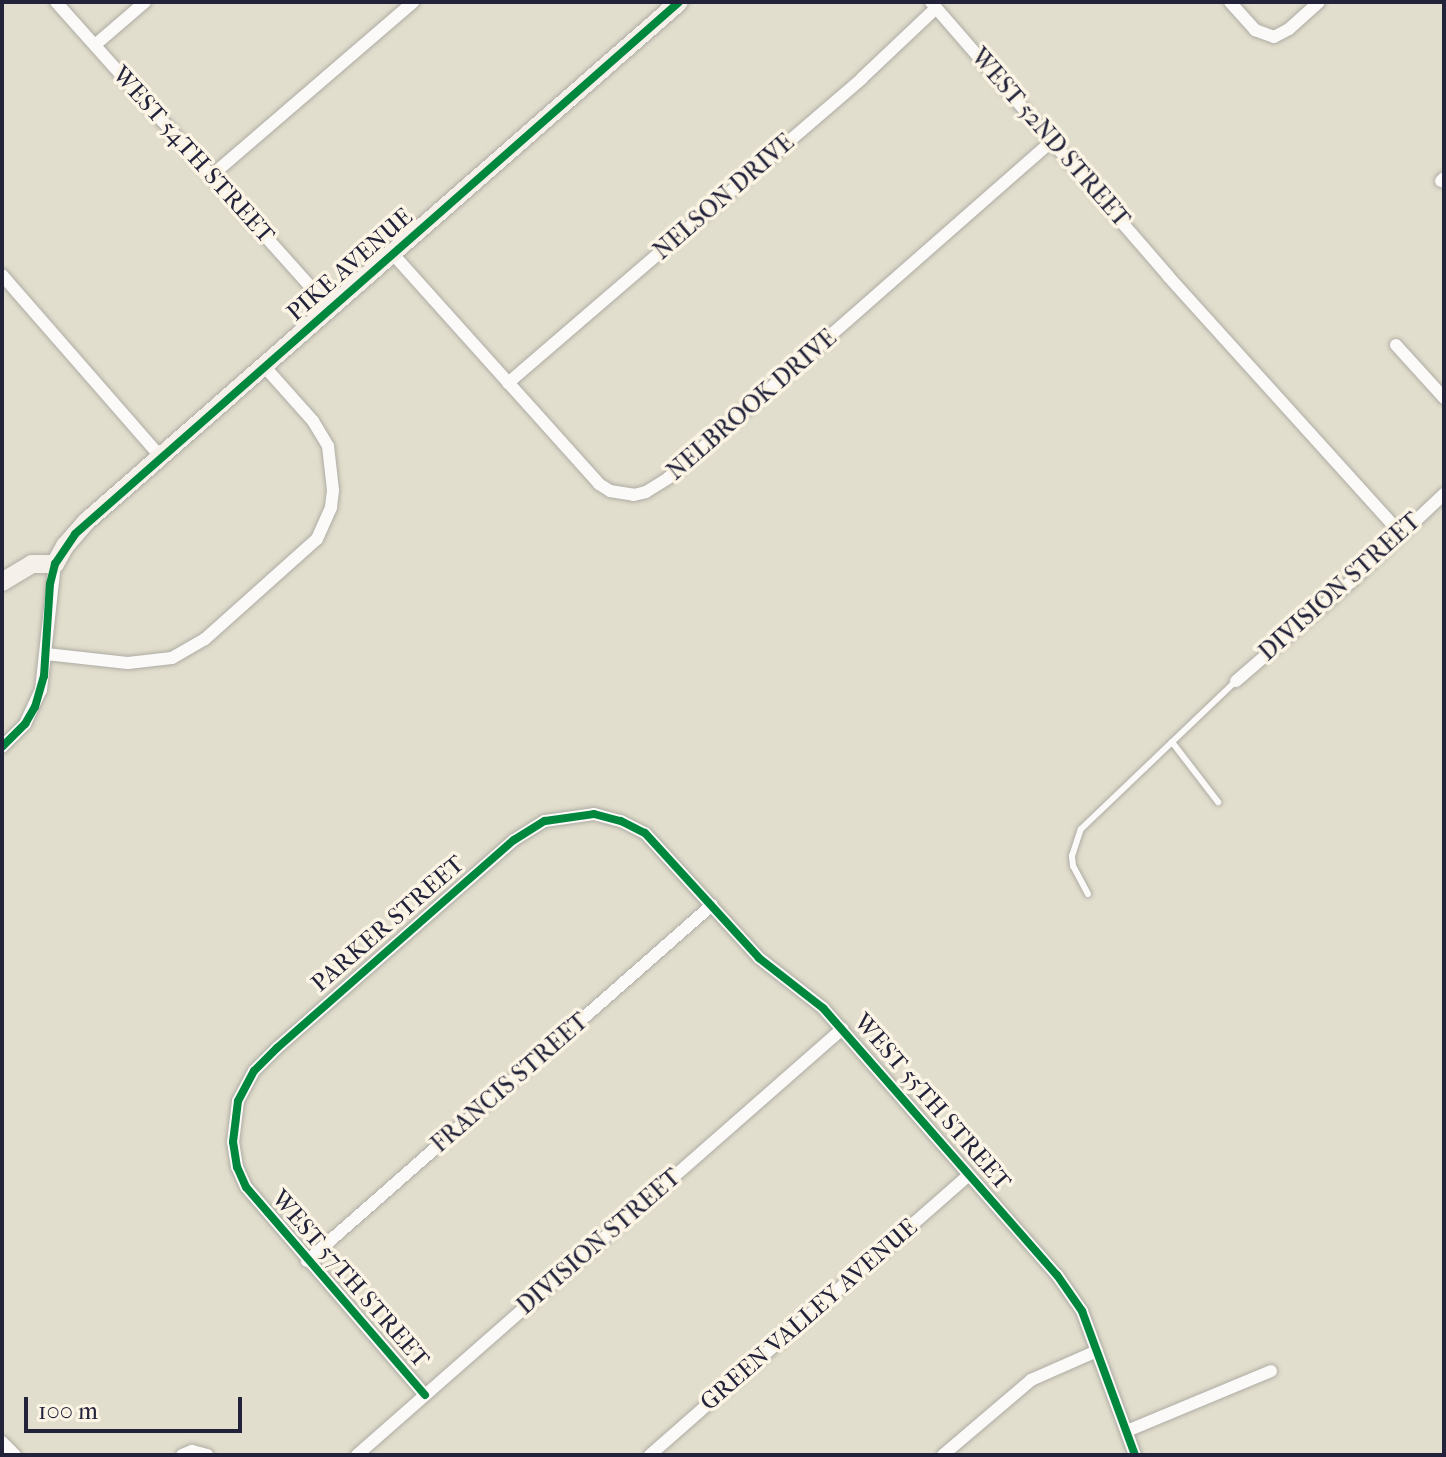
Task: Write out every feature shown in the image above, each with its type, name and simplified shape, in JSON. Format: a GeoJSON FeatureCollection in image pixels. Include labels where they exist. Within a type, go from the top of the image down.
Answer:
{"type":"FeatureCollection","features":[{"type":"Feature","properties":{"kind":"street","name":"WEST 54TH STREET"},"geometry":{"type":"LineString","coordinates":[[56,2],[330,308]]}},
{"type":"Feature","properties":{"kind":"street"},"geometry":{"type":"LineString","coordinates":[[95,45],[145,2]]}},
{"type":"Feature","properties":{"kind":"street"},"geometry":{"type":"LineString","coordinates":[[211,176],[413,2]]}},
{"type":"Feature","properties":{"kind":"street","name":"PIKE AVENUE"},"geometry":{"type":"LineString","coordinates":[[55,564],[65,546],[87,521],[679,2]]}},
{"type":"Feature","properties":{"kind":"street"},"geometry":{"type":"LineString","coordinates":[[1230,2],[1265,35],[1280,35],[1319,2]]}},
{"type":"Feature","properties":{"kind":"street","name":"WEST 52ND STREET"},"geometry":{"type":"LineString","coordinates":[[934,5],[1168,276],[1400,533]]}},
{"type":"Feature","properties":{"kind":"street","name":"NELSON DRIVE"},"geometry":{"type":"LineString","coordinates":[[508,383],[862,78],[934,5]]}},
{"type":"Feature","properties":{"kind":"street","name":"NELBROOK DRIVE"},"geometry":{"type":"LineString","coordinates":[[392,253],[599,484],[625,495],[646,492],[668,478],[1053,140]]}},
{"type":"Feature","properties":{"kind":"street"},"geometry":{"type":"LineString","coordinates":[[2,275],[160,456]]}},
{"type":"Feature","properties":{"kind":"street"},"geometry":{"type":"LineString","coordinates":[[1396,345],[1444,398]]}},
{"type":"Feature","properties":{"kind":"street"},"geometry":{"type":"LineString","coordinates":[[46,654],[128,663],[172,658],[205,639],[317,539],[327,521],[333,490],[328,446],[313,421],[264,366]]}},
{"type":"Feature","properties":{"kind":"street","name":"DIVISION STREET"},"geometry":{"type":"LineString","coordinates":[[1236,681],[1352,581],[1444,494]]}},
{"type":"Feature","properties":{"kind":"street"},"geometry":{"type":"LineString","coordinates":[[2,582],[32,564],[55,564],[50,584],[46,654],[35,707],[25,724],[2,747]]}},
{"type":"Feature","properties":{"kind":"street","name":"PARKER STREET"},"geometry":{"type":"LineString","coordinates":[[233,1142],[238,1101],[254,1071],[514,840],[545,821],[575,814],[607,817],[630,825]]}},
{"type":"Feature","properties":{"kind":"street","name":"WEST 55TH STREET"},"geometry":{"type":"LineString","coordinates":[[630,825],[660,846],[772,970],[811,997],[842,1029],[1073,1296],[1135,1455]]}},
{"type":"Feature","properties":{"kind":"street","name":"FRANCIS STREET"},"geometry":{"type":"LineString","coordinates":[[307,1261],[712,905]]}},
{"type":"Feature","properties":{"kind":"street","name":"DIVISION STREET"},"geometry":{"type":"LineString","coordinates":[[357,1455],[842,1029]]}},
{"type":"Feature","properties":{"kind":"street","name":"WEST 57TH STREET"},"geometry":{"type":"LineString","coordinates":[[233,1142],[237,1167],[246,1187],[425,1395]]}},
{"type":"Feature","properties":{"kind":"street","name":"GREEN VALLEY AVENUE"},"geometry":{"type":"LineString","coordinates":[[650,1455],[969,1175]]}},
{"type":"Feature","properties":{"kind":"street"},"geometry":{"type":"LineString","coordinates":[[943,1455],[1031,1380],[1097,1351]]}},
{"type":"Feature","properties":{"kind":"street"},"geometry":{"type":"LineString","coordinates":[[1127,1431],[1271,1371]]}},
{"type":"Feature","properties":{"kind":"street"},"geometry":{"type":"LineString","coordinates":[[2,1442],[15,1455]]}},
{"type":"Feature","properties":{"kind":"street"},"geometry":{"type":"LineString","coordinates":[[182,1455],[192,1451],[207,1455]]}},
{"type":"Feature","properties":{"kind":"lane"},"geometry":{"type":"LineString","coordinates":[[1088,894],[1073,866],[1072,856],[1081,829],[1236,681]]}},
{"type":"Feature","properties":{"kind":"lane"},"geometry":{"type":"LineString","coordinates":[[1172,742],[1218,802]]}},
{"type":"Feature","properties":{"kind":"cycle path"},"geometry":{"type":"LineString","coordinates":[[2,747],[25,724],[35,707],[44,676],[50,584],[55,564],[75,534],[679,2]]}},
{"type":"Feature","properties":{"kind":"cycle path"},"geometry":{"type":"LineString","coordinates":[[425,1395],[246,1187],[237,1167],[233,1142],[238,1101],[254,1071],[277,1048],[514,840],[545,821],[594,814],[621,821],[645,833],[759,958],[823,1008],[1057,1275],[1082,1311],[1135,1455]]}}]}
